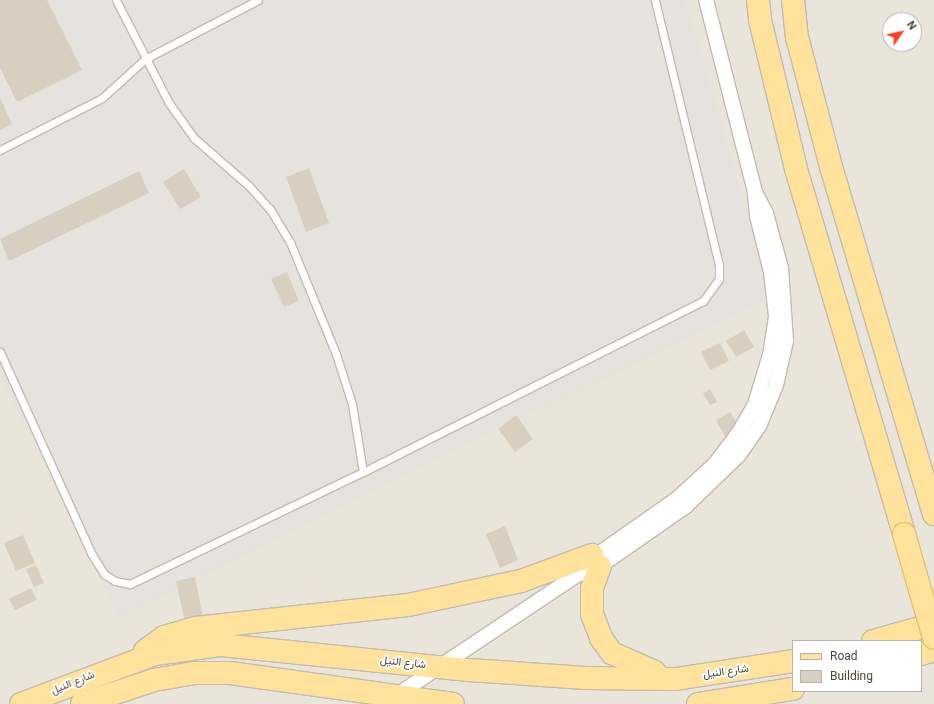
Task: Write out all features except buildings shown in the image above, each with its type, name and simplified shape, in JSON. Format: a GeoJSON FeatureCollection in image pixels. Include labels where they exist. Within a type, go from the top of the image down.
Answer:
{"type":"FeatureCollection","features":[{"type":"Feature","properties":{"kind":"main road"},"geometry":{"type":"LineString","coordinates":[[758,0],[770,68],[796,169],[934,638]]}},
{"type":"Feature","properties":{"kind":"main road"},"geometry":{"type":"LineString","coordinates":[[793,0],[797,37],[832,170],[934,514]]}},
{"type":"Feature","properties":{"kind":"main road"},"geometry":{"type":"LineString","coordinates":[[797,37],[808,0]]}},
{"type":"Feature","properties":{"kind":"main road"},"geometry":{"type":"LineString","coordinates":[[127,663],[164,637],[196,628],[408,605],[520,581],[596,561],[592,588],[592,614],[601,638],[612,654],[631,665],[676,679]]}},
{"type":"Feature","properties":{"kind":"main road"},"geometry":{"type":"LineString","coordinates":[[877,640],[934,624]]}},
{"type":"Feature","properties":{"kind":"main road","name":"شارع النيل"},"geometry":{"type":"LineString","coordinates":[[21,704],[127,663],[155,654],[221,645],[437,667],[586,678],[676,679],[792,661]]}},
{"type":"Feature","properties":{"kind":"main road"},"geometry":{"type":"LineString","coordinates":[[922,654],[934,650]]}},
{"type":"Feature","properties":{"kind":"main road","name":"شارع النيل"},"geometry":{"type":"LineString","coordinates":[[82,704],[154,680],[195,673],[230,673],[453,704]]}},
{"type":"Feature","properties":{"kind":"main road"},"geometry":{"type":"LineString","coordinates":[[698,704],[792,689]]}},
{"type":"Feature","properties":{"kind":"street"},"geometry":{"type":"LineString","coordinates":[[394,696],[577,575],[700,479],[729,449],[755,404],[770,355],[776,316],[755,192],[706,0]]}},
{"type":"Feature","properties":{"kind":"lane"},"geometry":{"type":"LineString","coordinates":[[116,0],[145,59],[169,103],[194,138],[255,192],[270,209],[290,242],[334,347],[352,404],[363,472]]}},
{"type":"Feature","properties":{"kind":"lane"},"geometry":{"type":"LineString","coordinates":[[0,150],[102,98],[145,59],[258,0]]}},
{"type":"Feature","properties":{"kind":"lane"},"geometry":{"type":"LineString","coordinates":[[0,352],[91,552],[104,574],[116,581],[130,584],[148,577],[363,472],[703,301],[715,290],[720,279],[719,265],[655,0]]}},
{"type":"Feature","properties":{"kind":"shaded area"},"geometry":{"type":"Polygon","coordinates":[[[0,0],[934,0],[934,704],[0,704],[0,0]]]}},
{"type":"Feature","properties":{"kind":"shaded area"},"geometry":{"type":"Polygon","coordinates":[[[0,0],[685,0],[772,295],[118,616],[0,375],[0,0]]]}}]}
